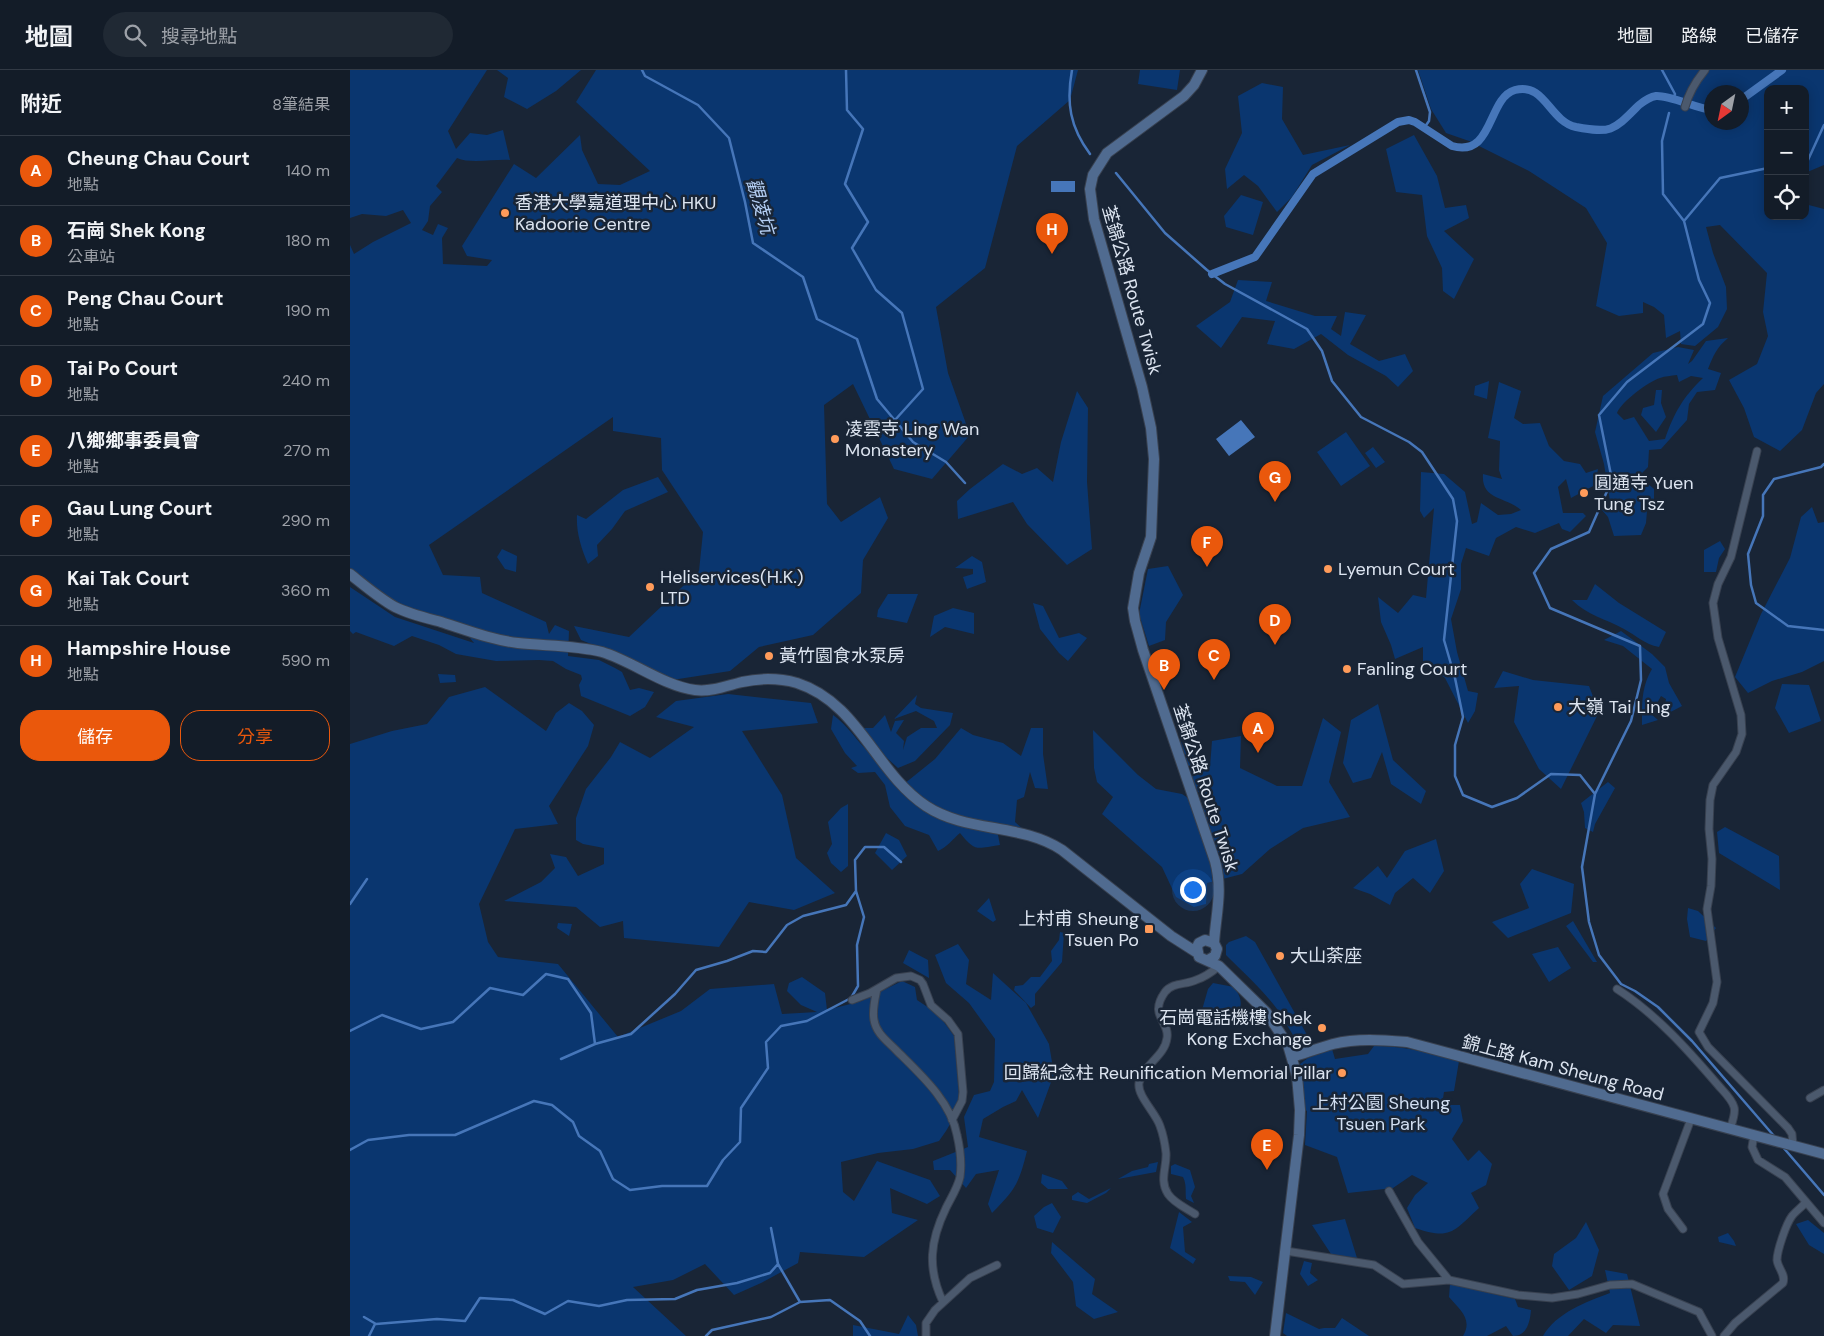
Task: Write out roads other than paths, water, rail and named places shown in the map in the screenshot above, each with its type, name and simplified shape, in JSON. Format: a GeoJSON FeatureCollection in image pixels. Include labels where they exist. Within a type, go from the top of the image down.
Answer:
{"type":"FeatureCollection","features":[{"type":"Feature","properties":{"kind":"main road","name":"荃錦公路 Route Twisk"},"geometry":{"type":"LineString","coordinates":[[1202,70],[1194,85],[1184,96],[1107,153],[1092,176],[1090,189],[1094,219],[1142,387],[1151,428],[1154,458],[1151,537],[1138,573],[1134,615],[1219,877],[1220,889],[1215,930],[1211,941]]}},
{"type":"Feature","properties":{"kind":"main road"},"geometry":{"type":"LineString","coordinates":[[350,574],[388,602],[409,612],[500,640],[603,652],[684,688],[710,689],[745,681],[771,679],[789,681],[812,689],[832,701],[845,713],[902,785],[928,808],[958,820],[1047,841],[1062,850],[1171,936],[1197,950],[1201,959],[1214,961],[1266,1012],[1282,1036],[1292,1057],[1297,1076],[1299,1135],[1275,1336]]}},
{"type":"Feature","properties":{"kind":"main road"},"geometry":{"type":"LineString","coordinates":[[1197,950],[1201,942],[1211,941],[1217,949],[1214,961]]}},
{"type":"Feature","properties":{"kind":"main road","name":"錦上路 Kam Sheung Road"},"geometry":{"type":"LineString","coordinates":[[1292,1057],[1332,1044],[1349,1041],[1407,1042],[1824,1154]]}},
{"type":"Feature","properties":{"kind":"street"},"geometry":{"type":"LineString","coordinates":[[1686,103],[1694,83],[1705,70]]}},
{"type":"Feature","properties":{"kind":"street"},"geometry":{"type":"LineString","coordinates":[[1757,451],[1730,557],[1718,584],[1713,603],[1718,638],[1741,715],[1742,734],[1736,752],[1713,785],[1710,800],[1712,859],[1711,886],[1707,909],[1717,982],[1713,1004],[1700,1032],[1708,1047],[1788,1128],[1792,1134],[1792,1145]]}},
{"type":"Feature","properties":{"kind":"street"},"geometry":{"type":"LineString","coordinates":[[1195,1214],[1173,1199],[1165,1188],[1163,1180],[1166,1152],[1160,1126],[1141,1093],[1139,1084],[1148,1066],[1162,1050],[1167,1039],[1167,1031],[1161,1020],[1158,1008],[1166,991],[1173,986],[1198,980],[1214,961]]}},
{"type":"Feature","properties":{"kind":"street"},"geometry":{"type":"LineString","coordinates":[[852,1000],[876,990],[896,978],[911,976],[920,980],[931,1005],[948,1020],[958,1034],[963,1092],[962,1101],[952,1120]]}},
{"type":"Feature","properties":{"kind":"street"},"geometry":{"type":"LineString","coordinates":[[1617,989],[1633,999],[1656,1020],[1702,1066],[1731,1101],[1735,1110],[1730,1129]]}},
{"type":"Feature","properties":{"kind":"street"},"geometry":{"type":"LineString","coordinates":[[876,990],[873,1014],[879,1032],[923,1079],[949,1112],[957,1132],[960,1176],[933,1240],[934,1279],[943,1302]]}},
{"type":"Feature","properties":{"kind":"street"},"geometry":{"type":"LineString","coordinates":[[1810,1098],[1824,1090]]}},
{"type":"Feature","properties":{"kind":"street"},"geometry":{"type":"LineString","coordinates":[[1683,1229],[1668,1210],[1662,1194],[1690,1119]]}},
{"type":"Feature","properties":{"kind":"street"},"geometry":{"type":"LineString","coordinates":[[1758,1137],[1752,1147],[1758,1160],[1785,1177],[1824,1224]]}},
{"type":"Feature","properties":{"kind":"street"},"geometry":{"type":"LineString","coordinates":[[1389,1191],[1418,1242],[1449,1280]]}},
{"type":"Feature","properties":{"kind":"street"},"geometry":{"type":"LineString","coordinates":[[1724,1336],[1735,1323],[1783,1282],[1784,1278],[1778,1262],[1778,1255],[1789,1222],[1806,1202]]}},
{"type":"Feature","properties":{"kind":"street"},"geometry":{"type":"LineString","coordinates":[[1286,1251],[1374,1265],[1403,1284],[1449,1280],[1518,1295],[1552,1298],[1578,1294],[1610,1285],[1632,1284],[1699,1312],[1712,1336]]}},
{"type":"Feature","properties":{"kind":"street"},"geometry":{"type":"LineString","coordinates":[[926,1336],[926,1323],[943,1302],[970,1278],[997,1265]]}},
{"type":"Feature","properties":{"kind":"waterway","name":"觀凌坑"},"geometry":{"type":"LineString","coordinates":[[642,70],[645,76],[698,105],[729,138],[753,243],[803,277],[817,319],[857,339],[877,399],[913,442],[946,462],[965,483]]}},
{"type":"Feature","properties":{"kind":"waterway"},"geometry":{"type":"LineString","coordinates":[[846,70],[847,110],[863,129],[845,184],[868,222],[852,248],[876,290],[902,313],[923,389],[895,420]]}},
{"type":"Feature","properties":{"kind":"waterway"},"geometry":{"type":"LineString","coordinates":[[1072,70],[1069,93],[1071,114],[1078,134],[1090,154]]}},
{"type":"Feature","properties":{"kind":"waterway"},"geometry":{"type":"LineString","coordinates":[[1416,70],[1430,112],[1429,121],[1424,128]]}},
{"type":"Feature","properties":{"kind":"waterway"},"geometry":{"type":"LineString","coordinates":[[1662,70],[1675,94],[1673,100]]}},
{"type":"Feature","properties":{"kind":"waterway"},"geometry":{"type":"LineString","coordinates":[[1749,94],[1782,70]]}},
{"type":"Feature","properties":{"kind":"waterway"},"geometry":{"type":"LineString","coordinates":[[1212,274],[1255,257],[1313,174],[1398,122],[1409,120],[1415,122],[1452,146],[1466,147],[1476,143],[1483,136],[1499,104],[1506,95],[1515,90],[1525,89],[1533,92],[1559,118],[1567,123],[1576,127],[1598,130],[1605,130],[1618,125],[1639,105],[1649,98],[1656,96],[1668,97],[1704,108]]}},
{"type":"Feature","properties":{"kind":"waterway"},"geometry":{"type":"LineString","coordinates":[[1669,113],[1662,141],[1663,194],[1684,221]]}},
{"type":"Feature","properties":{"kind":"waterway"},"geometry":{"type":"LineString","coordinates":[[1809,158],[1824,125]]}},
{"type":"Feature","properties":{"kind":"waterway"},"geometry":{"type":"LineString","coordinates":[[1595,794],[1631,721],[1641,680],[1640,646],[1550,608],[1534,573],[1551,549],[1589,532],[1612,480],[1599,415],[1627,382],[1703,324],[1710,303],[1699,280],[1684,221],[1720,178],[1764,169]]}},
{"type":"Feature","properties":{"kind":"waterway"},"geometry":{"type":"LineString","coordinates":[[1116,173],[1165,233],[1207,270],[1225,284],[1307,329],[1322,351],[1332,381],[1361,417],[1409,442],[1422,452],[1453,499],[1457,521],[1444,640],[1455,678],[1463,717],[1455,745],[1455,776],[1463,795],[1492,807],[1517,798],[1551,774],[1580,775],[1595,794],[1582,867],[1589,922],[1599,955],[1621,984],[1658,1007],[1692,1041],[1774,1136]]}},
{"type":"Feature","properties":{"kind":"waterway"},"geometry":{"type":"LineString","coordinates":[[1824,464],[1821,467],[1774,479],[1763,495],[1763,516],[1748,554],[1751,585],[1756,603],[1788,626],[1824,630]]}},
{"type":"Feature","properties":{"kind":"waterway"},"geometry":{"type":"LineString","coordinates":[[350,1150],[368,1140],[409,1135],[455,1135],[534,1101],[552,1105],[573,1122],[579,1136],[600,1151],[613,1179],[630,1190],[662,1186],[707,1186],[723,1160],[740,1142],[741,1108],[768,1068],[766,1042],[781,1026],[807,1021],[851,998],[858,986],[857,945],[864,917],[856,891],[855,860],[865,847],[884,847],[901,862]]}},
{"type":"Feature","properties":{"kind":"waterway"},"geometry":{"type":"LineString","coordinates":[[350,904],[367,879]]}},
{"type":"Feature","properties":{"kind":"waterway"},"geometry":{"type":"LineString","coordinates":[[561,1059],[595,1044],[631,1034],[675,994],[696,970],[753,951],[766,952],[787,925],[803,916],[846,905],[856,891]]}},
{"type":"Feature","properties":{"kind":"waterway"},"geometry":{"type":"LineString","coordinates":[[350,1031],[382,1015],[421,1029],[453,1022],[490,988],[523,995],[546,974],[568,979],[591,1013],[595,1044]]}},
{"type":"Feature","properties":{"kind":"waterway"},"geometry":{"type":"LineString","coordinates":[[1782,1146],[1824,1195]]}},
{"type":"Feature","properties":{"kind":"waterway"},"geometry":{"type":"LineString","coordinates":[[771,1228],[778,1264],[800,1302]]}},
{"type":"Feature","properties":{"kind":"waterway"},"geometry":{"type":"LineString","coordinates":[[364,1317],[376,1324],[437,1319],[465,1321],[480,1298],[513,1300],[545,1314],[568,1301],[599,1306],[627,1300],[675,1299],[697,1290],[737,1283],[770,1273],[778,1264]]}},
{"type":"Feature","properties":{"kind":"waterway"},"geometry":{"type":"LineString","coordinates":[[706,1336],[712,1330],[771,1317],[800,1302],[830,1300],[860,1321],[870,1336]]}},
{"type":"Feature","properties":{"kind":"waterway"},"geometry":{"type":"LineString","coordinates":[[369,1336],[375,1324]]}},
{"type":"Feature","properties":{"kind":"place","name":"香港大學嘉道理中心 HKU Kadoorie Centre"},"geometry":{"type":"Point","coordinates":[505,213]}},
{"type":"Feature","properties":{"kind":"place","name":"Hampshire House"},"geometry":{"type":"Point","coordinates":[1052,254]}},
{"type":"Feature","properties":{"kind":"place","name":"凌雲寺 Ling Wan Monastery"},"geometry":{"type":"Point","coordinates":[835,439]}},
{"type":"Feature","properties":{"kind":"place","name":"圓通寺 Yuen Tung Tsz"},"geometry":{"type":"Point","coordinates":[1584,493]}},
{"type":"Feature","properties":{"kind":"place","name":"Kai Tak Court"},"geometry":{"type":"Point","coordinates":[1275,502]}},
{"type":"Feature","properties":{"kind":"place","name":"Gau Lung Court"},"geometry":{"type":"Point","coordinates":[1207,567]}},
{"type":"Feature","properties":{"kind":"place","name":"Lyemun Court"},"geometry":{"type":"Point","coordinates":[1328,569]}},
{"type":"Feature","properties":{"kind":"place","name":"Heliservices(H.K.) LTD"},"geometry":{"type":"Point","coordinates":[650,587]}},
{"type":"Feature","properties":{"kind":"place","name":"Tai Po Court"},"geometry":{"type":"Point","coordinates":[1275,645]}},
{"type":"Feature","properties":{"kind":"place","name":"黃竹園食水泵房"},"geometry":{"type":"Point","coordinates":[769,656]}},
{"type":"Feature","properties":{"kind":"place","name":"Fanling Court"},"geometry":{"type":"Point","coordinates":[1347,669]}},
{"type":"Feature","properties":{"kind":"place","name":"Peng Chau Court"},"geometry":{"type":"Point","coordinates":[1214,680]}},
{"type":"Feature","properties":{"kind":"place","name":"石崗 Shek Kong"},"geometry":{"type":"Point","coordinates":[1164,690]}},
{"type":"Feature","properties":{"kind":"place","name":"大嶺 Tai Ling"},"geometry":{"type":"Point","coordinates":[1558,707]}},
{"type":"Feature","properties":{"kind":"place","name":"Cheung Chau Court"},"geometry":{"type":"Point","coordinates":[1258,753]}},
{"type":"Feature","properties":{"kind":"place","name":"上村甫 Sheung Tsuen Po"},"geometry":{"type":"Point","coordinates":[1149,929]}},
{"type":"Feature","properties":{"kind":"place","name":"大山荼座"},"geometry":{"type":"Point","coordinates":[1280,956]}},
{"type":"Feature","properties":{"kind":"place","name":"石崗電話機樓 Shek Kong Exchange"},"geometry":{"type":"Point","coordinates":[1322,1028]}},
{"type":"Feature","properties":{"kind":"place","name":"回歸紀念柱 Reunification Memorial Pillar"},"geometry":{"type":"Point","coordinates":[1342,1073]}},
{"type":"Feature","properties":{"kind":"place","name":"八鄉鄉事委員會"},"geometry":{"type":"Point","coordinates":[1267,1170]}},
{"type":"Feature","properties":{"kind":"park label","name":"上村公園 Sheung Tsuen Park"},"geometry":{"type":"Point","coordinates":[1381,1113]}}]}
